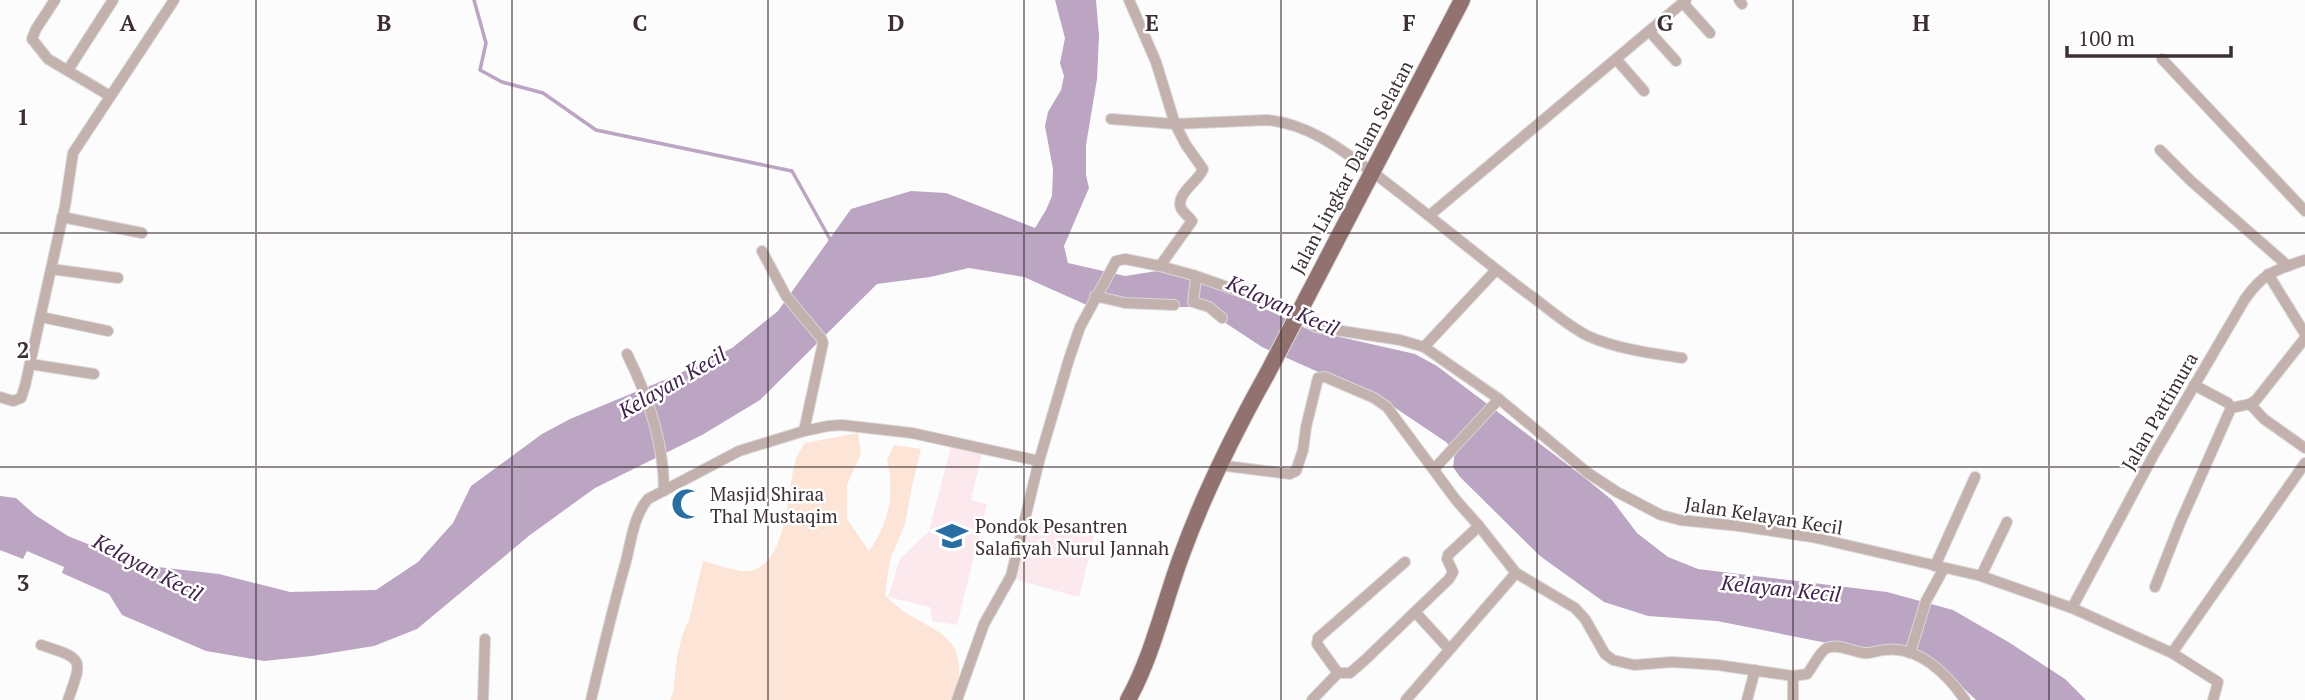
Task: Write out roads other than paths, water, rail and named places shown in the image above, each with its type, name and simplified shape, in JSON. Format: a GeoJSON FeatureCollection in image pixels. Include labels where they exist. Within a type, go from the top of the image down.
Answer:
{"type":"FeatureCollection","features":[{"type":"Feature","properties":{"kind":"main road","name":"Jalan Lingkar Dalam Selatan"},"geometry":{"type":"LineString","coordinates":[[1128,700],[1146,661],[1182,554],[1218,465],[1462,0]]}},
{"type":"Feature","properties":{"kind":"street"},"geometry":{"type":"LineString","coordinates":[[55,0],[32,39],[48,59],[110,96]]}},
{"type":"Feature","properties":{"kind":"street"},"geometry":{"type":"LineString","coordinates":[[68,70],[113,0]]}},
{"type":"Feature","properties":{"kind":"street"},"geometry":{"type":"LineString","coordinates":[[0,397],[13,401],[21,398],[51,270],[73,153],[174,0]]}},
{"type":"Feature","properties":{"kind":"street"},"geometry":{"type":"LineString","coordinates":[[1129,0],[1156,62],[1175,124],[1204,172],[1184,193],[1181,201],[1181,210],[1192,219],[1191,223],[1160,266]]}},
{"type":"Feature","properties":{"kind":"street"},"geometry":{"type":"LineString","coordinates":[[1430,215],[1685,1],[1710,33]]}},
{"type":"Feature","properties":{"kind":"street"},"geometry":{"type":"LineString","coordinates":[[1649,31],[1676,61]]}},
{"type":"Feature","properties":{"kind":"street"},"geometry":{"type":"LineString","coordinates":[[1616,59],[1644,91]]}},
{"type":"Feature","properties":{"kind":"street"},"geometry":{"type":"LineString","coordinates":[[2162,59],[2305,211]]}},
{"type":"Feature","properties":{"kind":"street"},"geometry":{"type":"LineString","coordinates":[[1111,119],[1175,124],[1279,121],[1313,132],[1372,172],[1430,215],[1496,270],[1587,335],[1623,348],[1682,358]]}},
{"type":"Feature","properties":{"kind":"street"},"geometry":{"type":"LineString","coordinates":[[2160,150],[2191,181],[2288,266]]}},
{"type":"Feature","properties":{"kind":"street"},"geometry":{"type":"LineString","coordinates":[[62,217],[142,233]]}},
{"type":"Feature","properties":{"kind":"street"},"geometry":{"type":"LineString","coordinates":[[761,251],[786,296],[821,338],[822,349],[804,431]]}},
{"type":"Feature","properties":{"kind":"street","name":"Jalan Kelayan Kecil"},"geometry":{"type":"LineString","coordinates":[[1096,296],[1116,261],[1121,259],[1160,266],[1276,304],[1316,327],[1400,340],[1424,347],[1588,473],[1661,515],[1812,537],[1981,576],[2072,608],[2172,653],[2218,682],[2213,700]]}},
{"type":"Feature","properties":{"kind":"street","name":"Jalan Pattimura"},"geometry":{"type":"LineString","coordinates":[[2072,608],[2123,510],[2245,299],[2254,286],[2268,274],[2305,260]]}},
{"type":"Feature","properties":{"kind":"street"},"geometry":{"type":"LineString","coordinates":[[51,270],[118,278]]}},
{"type":"Feature","properties":{"kind":"street"},"geometry":{"type":"LineString","coordinates":[[1424,347],[1496,270]]}},
{"type":"Feature","properties":{"kind":"street"},"geometry":{"type":"LineString","coordinates":[[2231,408],[2250,404],[2262,395],[2305,336],[2268,274]]}},
{"type":"Feature","properties":{"kind":"street"},"geometry":{"type":"LineString","coordinates":[[1194,276],[1194,302],[1209,307],[1222,317]]}},
{"type":"Feature","properties":{"kind":"street"},"geometry":{"type":"LineString","coordinates":[[957,700],[984,624],[1011,576],[1039,461],[1069,359],[1080,327],[1096,296],[1125,303],[1174,305]]}},
{"type":"Feature","properties":{"kind":"street"},"geometry":{"type":"LineString","coordinates":[[41,317],[107,331]]}},
{"type":"Feature","properties":{"kind":"street"},"geometry":{"type":"LineString","coordinates":[[627,354],[645,393],[664,471],[664,491]]}},
{"type":"Feature","properties":{"kind":"street"},"geometry":{"type":"LineString","coordinates":[[30,364],[94,374]]}},
{"type":"Feature","properties":{"kind":"street"},"geometry":{"type":"LineString","coordinates":[[1218,465],[1290,474],[1296,471],[1318,379],[1322,377],[1383,403],[1455,500],[1516,573],[1575,608],[1585,619],[1605,653],[1614,660],[1634,665],[1672,662],[1793,676],[1807,674],[1822,652],[1828,648],[1874,654],[1882,650],[1910,651],[1936,668],[1965,700]]}},
{"type":"Feature","properties":{"kind":"street"},"geometry":{"type":"LineString","coordinates":[[2194,385],[2228,403],[2231,408]]}},
{"type":"Feature","properties":{"kind":"street"},"geometry":{"type":"LineString","coordinates":[[1434,469],[1497,401]]}},
{"type":"Feature","properties":{"kind":"street"},"geometry":{"type":"LineString","coordinates":[[2250,404],[2264,419],[2305,448]]}},
{"type":"Feature","properties":{"kind":"street"},"geometry":{"type":"LineString","coordinates":[[2155,587],[2231,408]]}},
{"type":"Feature","properties":{"kind":"street"},"geometry":{"type":"LineString","coordinates":[[591,700],[637,520],[648,499],[720,459],[804,431],[842,425],[912,433],[1039,461]]}},
{"type":"Feature","properties":{"kind":"street"},"geometry":{"type":"LineString","coordinates":[[2172,653],[2303,470]]}},
{"type":"Feature","properties":{"kind":"street"},"geometry":{"type":"LineString","coordinates":[[1910,651],[1926,601],[1975,477]]}},
{"type":"Feature","properties":{"kind":"street"},"geometry":{"type":"LineString","coordinates":[[1981,576],[2007,522]]}},
{"type":"Feature","properties":{"kind":"street"},"geometry":{"type":"LineString","coordinates":[[1312,700],[1338,673],[1350,673],[1449,579],[1453,572],[1447,557],[1479,526]]}},
{"type":"Feature","properties":{"kind":"street"},"geometry":{"type":"LineString","coordinates":[[1338,673],[1317,644],[1318,638],[1405,562]]}},
{"type":"Feature","properties":{"kind":"street"},"geometry":{"type":"LineString","coordinates":[[1406,700],[1516,573]]}},
{"type":"Feature","properties":{"kind":"street"},"geometry":{"type":"LineString","coordinates":[[1415,612],[1449,649]]}},
{"type":"Feature","properties":{"kind":"street"},"geometry":{"type":"LineString","coordinates":[[483,700],[485,639]]}},
{"type":"Feature","properties":{"kind":"street"},"geometry":{"type":"LineString","coordinates":[[41,645],[66,654],[78,663],[68,700]]}},
{"type":"Feature","properties":{"kind":"street"},"geometry":{"type":"LineString","coordinates":[[1747,700],[1755,670]]}},
{"type":"Feature","properties":{"kind":"street"},"geometry":{"type":"LineString","coordinates":[[1793,676],[1793,700]]}},
{"type":"Feature","properties":{"kind":"water","name":"Kelayan Kecil"},"geometry":{"type":"Polygon","coordinates":[[[1055,0],[1096,0],[1099,36],[1097,79],[1086,145],[1089,188],[1064,246],[1068,263],[1125,276],[1163,270],[1237,295],[1309,330],[1415,354],[1437,366],[1585,478],[1612,500],[1637,533],[1668,557],[1698,569],[1887,592],[1953,610],[2065,679],[2086,700],[1976,700],[1938,664],[1915,650],[1867,651],[1717,621],[1648,616],[1604,602],[1540,556],[1460,477],[1453,467],[1455,452],[1446,442],[1388,403],[1262,347],[1211,310],[1197,307],[1131,307],[1104,300],[1089,306],[1024,277],[969,268],[930,277],[877,284],[760,400],[702,435],[595,488],[530,535],[417,629],[374,646],[264,661],[206,651],[122,615],[109,594],[62,573],[64,567],[27,551],[23,559],[0,550],[0,496],[16,498],[35,515],[68,536],[140,565],[219,574],[290,592],[376,590],[418,562],[453,523],[471,486],[542,434],[570,419],[674,376],[732,348],[778,311],[851,209],[911,191],[946,193],[1035,228],[1052,196],[1053,169],[1045,126],[1048,112],[1061,90],[1064,76],[1060,63],[1065,38],[1055,0]]]}},
{"type":"Feature","properties":{"kind":"waterway"},"geometry":{"type":"LineString","coordinates":[[474,0],[486,43],[480,70],[502,82],[543,93],[596,130],[792,171],[831,241]]}},
{"type":"Feature","properties":{"kind":"place","name":"Masjid Shiraa Thal Mustaqim"},"geometry":{"type":"Point","coordinates":[687,504]}},
{"type":"Feature","properties":{"kind":"place","name":"Pondok Pesantren Salafiyah Nurul Jannah"},"geometry":{"type":"Point","coordinates":[952,536]}}]}
